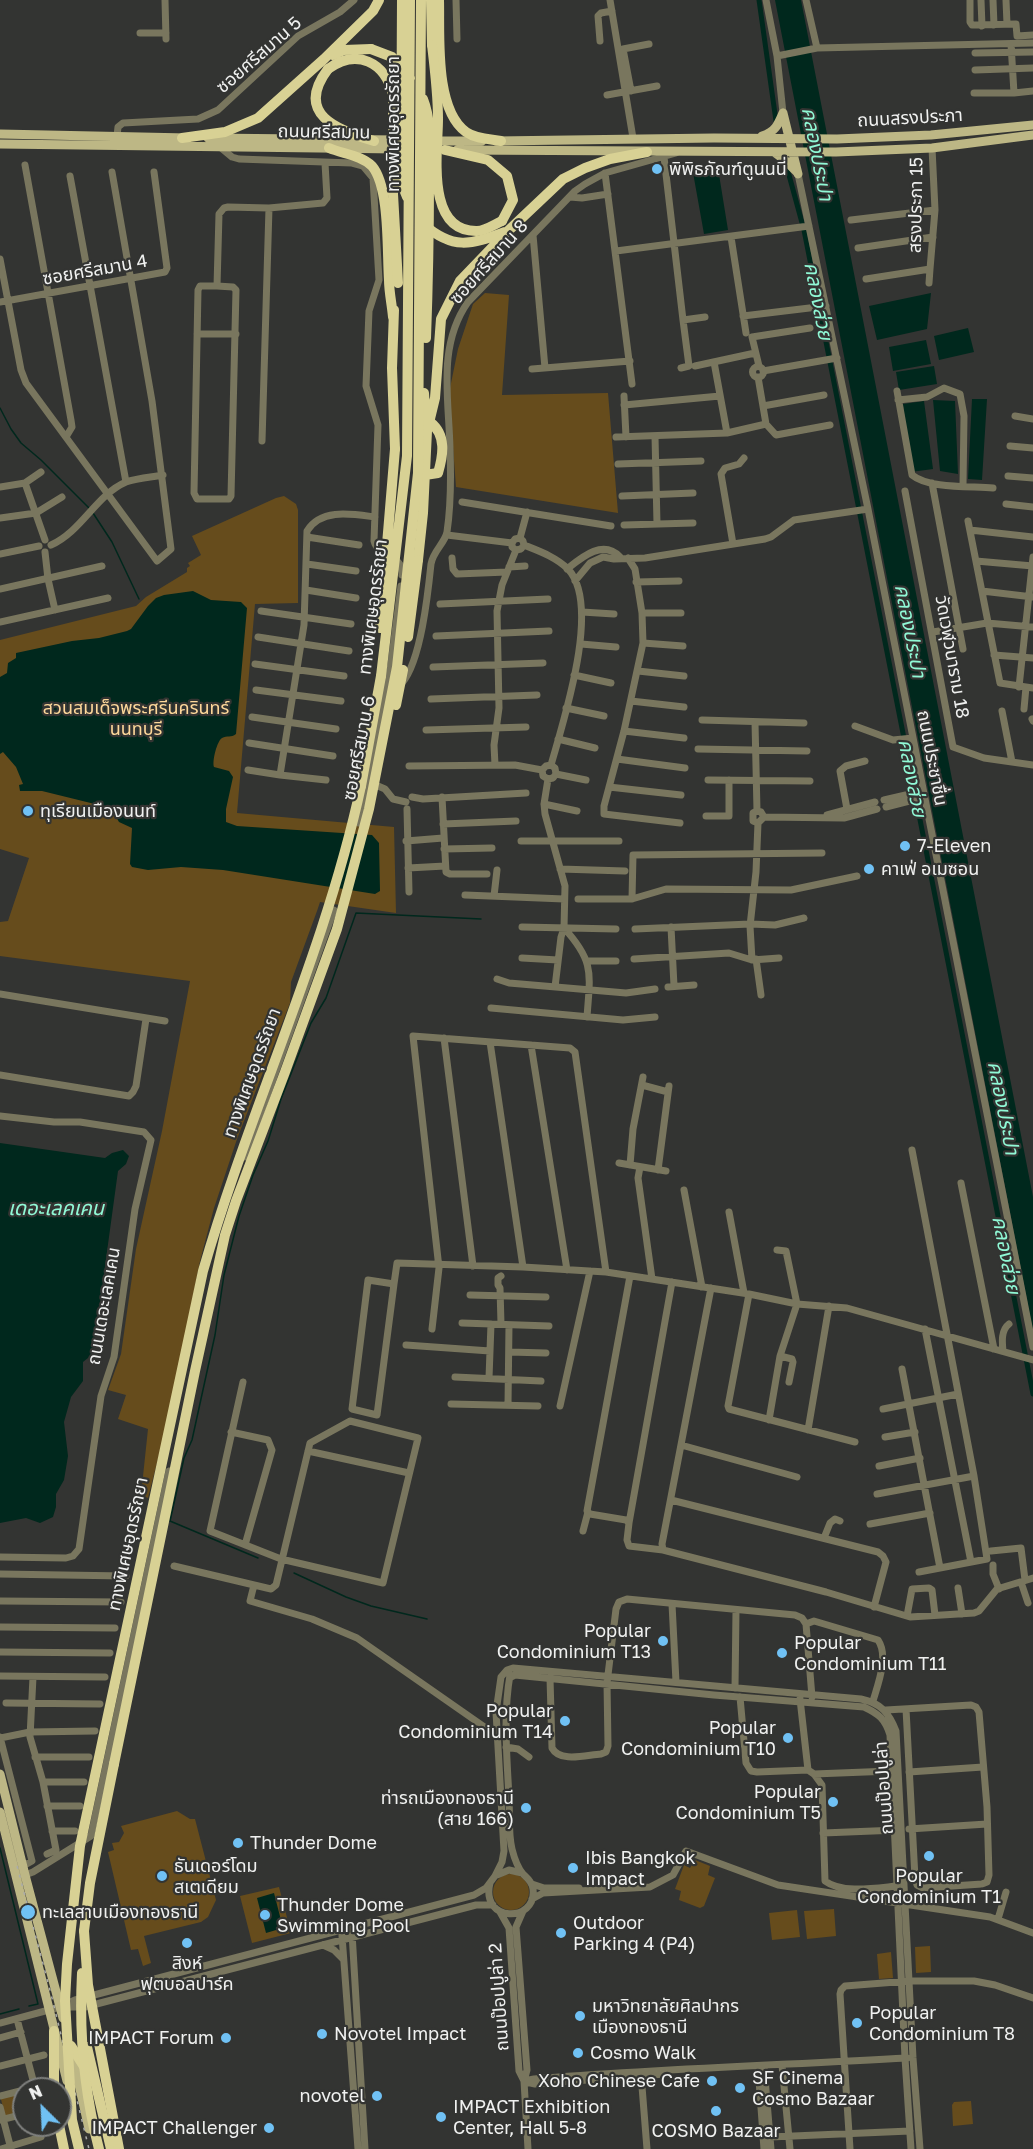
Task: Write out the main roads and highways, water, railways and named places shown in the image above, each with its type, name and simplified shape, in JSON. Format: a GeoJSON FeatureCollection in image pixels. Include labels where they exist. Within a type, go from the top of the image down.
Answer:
{"type":"FeatureCollection","features":[{"type":"Feature","properties":{"kind":"highway"},"geometry":{"type":"LineString","coordinates":[[374,141],[335,128],[320,111],[316,94],[326,64],[379,0]]}},
{"type":"Feature","properties":{"kind":"highway"},"geometry":{"type":"LineString","coordinates":[[402,0],[401,182],[414,217],[434,233],[453,242],[476,243],[505,226],[563,180],[585,168],[610,159],[646,152]]}},
{"type":"Feature","properties":{"kind":"highway","name":"ทางพิเศษอุดรรัถยา"},"geometry":{"type":"LineString","coordinates":[[80,2149],[72,2120],[65,2001],[66,1964],[78,1881],[80,1846],[203,1271],[224,1199],[323,927],[357,804],[384,680],[407,456],[410,0]]}},
{"type":"Feature","properties":{"kind":"highway","name":"ทางพิเศษอุดรรัถยา"},"geometry":{"type":"LineString","coordinates":[[99,2149],[85,2076],[80,1996],[90,1883],[119,1738],[225,1235],[337,929],[369,809],[397,667],[418,473],[421,0]]}},
{"type":"Feature","properties":{"kind":"highway"},"geometry":{"type":"LineString","coordinates":[[431,0],[432,45],[437,85],[437,187],[442,210],[459,228],[478,231],[505,226]]}},
{"type":"Feature","properties":{"kind":"highway"},"geometry":{"type":"LineString","coordinates":[[439,0],[444,90],[451,115],[466,132],[479,138],[501,141]]}},
{"type":"Feature","properties":{"kind":"highway"},"geometry":{"type":"LineString","coordinates":[[182,138],[225,132],[248,123],[344,50],[371,49],[392,57],[417,86],[428,112],[429,261],[424,393],[429,427]]}},
{"type":"Feature","properties":{"kind":"highway"},"geometry":{"type":"LineString","coordinates":[[326,64],[346,60],[363,60],[373,63],[384,74],[393,95],[393,194],[398,283],[393,317],[394,449],[380,636],[384,680]]}},
{"type":"Feature","properties":{"kind":"highway"},"geometry":{"type":"LineString","coordinates":[[323,146],[356,156],[367,162],[379,177],[386,220],[393,317]]}},
{"type":"Feature","properties":{"kind":"highway"},"geometry":{"type":"LineString","coordinates":[[369,809],[400,690],[418,560],[441,319],[460,281],[505,226],[513,200],[507,176],[488,159],[445,150]]}},
{"type":"Feature","properties":{"kind":"highway"},"geometry":{"type":"LineString","coordinates":[[425,475],[438,474],[443,455],[441,436],[437,427],[429,427]]}},
{"type":"Feature","properties":{"kind":"highway"},"geometry":{"type":"LineString","coordinates":[[84,1931],[88,1986],[119,2149]]}},
{"type":"Feature","properties":{"kind":"highway"},"geometry":{"type":"LineString","coordinates":[[85,2007],[85,2031],[95,2086],[111,2149]]}},
{"type":"Feature","properties":{"kind":"highway"},"geometry":{"type":"LineString","coordinates":[[54,2031],[54,2077]]}},
{"type":"Feature","properties":{"kind":"highway"},"geometry":{"type":"LineString","coordinates":[[71,2046],[95,2086]]}},
{"type":"Feature","properties":{"kind":"main road"},"geometry":{"type":"LineString","coordinates":[[783,113],[787,122],[803,137]]}},
{"type":"Feature","properties":{"kind":"main road"},"geometry":{"type":"LineString","coordinates":[[758,152],[756,143],[758,138],[771,133],[776,128],[783,113]]}},
{"type":"Feature","properties":{"kind":"main road"},"geometry":{"type":"LineString","coordinates":[[783,113],[798,174]]}},
{"type":"Feature","properties":{"kind":"main road","name":"ถนนสรงประภา"},"geometry":{"type":"LineString","coordinates":[[789,139],[931,135],[1033,125]]}},
{"type":"Feature","properties":{"kind":"main road"},"geometry":{"type":"LineString","coordinates":[[1001,128],[1003,139]]}},
{"type":"Feature","properties":{"kind":"main road","name":"ถนนศรีสมาน"},"geometry":{"type":"LineString","coordinates":[[0,134],[182,138],[323,146],[374,141],[405,145]]}},
{"type":"Feature","properties":{"kind":"main road","name":"ถนนสรงประภา"},"geometry":{"type":"LineString","coordinates":[[803,155],[932,148],[1033,135]]}},
{"type":"Feature","properties":{"kind":"main road","name":"ถนนศรีสมาน"},"geometry":{"type":"LineString","coordinates":[[0,144],[220,147],[416,145],[633,138],[789,139]]}},
{"type":"Feature","properties":{"kind":"main road"},"geometry":{"type":"LineString","coordinates":[[833,139],[834,152]]}},
{"type":"Feature","properties":{"kind":"main road","name":"ถนนศรีสมาน"},"geometry":{"type":"LineString","coordinates":[[416,145],[445,150],[792,152]]}},
{"type":"Feature","properties":{"kind":"main road"},"geometry":{"type":"LineString","coordinates":[[792,152],[803,155],[798,174]]}},
{"type":"Feature","properties":{"kind":"main road"},"geometry":{"type":"LineString","coordinates":[[774,153],[786,161],[798,174]]}},
{"type":"Feature","properties":{"kind":"main road"},"geometry":{"type":"LineString","coordinates":[[0,1774],[71,2046],[94,2149]]}},
{"type":"Feature","properties":{"kind":"main road"},"geometry":{"type":"LineString","coordinates":[[0,1812],[54,2031],[80,2149]]}},
{"type":"Feature","properties":{"kind":"water","name":"คลองประปา"},"geometry":{"type":"Polygon","coordinates":[[[775,0],[801,0],[1033,1197],[1033,1331],[775,0]]]}},
{"type":"Feature","properties":{"kind":"water"},"geometry":{"type":"Polygon","coordinates":[[[717,162],[728,230],[704,234],[692,167],[717,162]]]}},
{"type":"Feature","properties":{"kind":"water"},"geometry":{"type":"Polygon","coordinates":[[[931,293],[927,329],[877,340],[869,306],[931,293]]]}},
{"type":"Feature","properties":{"kind":"water"},"geometry":{"type":"Polygon","coordinates":[[[968,328],[974,352],[939,360],[934,336],[968,328]]]}},
{"type":"Feature","properties":{"kind":"water"},"geometry":{"type":"Polygon","coordinates":[[[926,340],[931,364],[893,371],[889,347],[926,340]]]}},
{"type":"Feature","properties":{"kind":"water"},"geometry":{"type":"Polygon","coordinates":[[[934,366],[937,384],[899,390],[896,372],[934,366]]]}},
{"type":"Feature","properties":{"kind":"water"},"geometry":{"type":"Polygon","coordinates":[[[972,399],[987,399],[982,480],[968,479],[972,399]]]}},
{"type":"Feature","properties":{"kind":"water"},"geometry":{"type":"Polygon","coordinates":[[[933,400],[955,401],[958,474],[940,471],[933,400]]]}},
{"type":"Feature","properties":{"kind":"water"},"geometry":{"type":"Polygon","coordinates":[[[924,401],[933,469],[911,472],[903,404],[924,401]]]}},
{"type":"Feature","properties":{"kind":"water","name":"สวนสมเด็จพระศรีนครินทร์ นนทบุรี"},"geometry":{"type":"Polygon","coordinates":[[[193,591],[211,600],[241,602],[247,608],[236,734],[220,740],[214,760],[214,767],[229,771],[233,777],[226,809],[226,822],[237,826],[372,835],[379,843],[380,891],[375,894],[223,870],[181,867],[148,870],[132,867],[130,864],[132,828],[119,822],[111,808],[42,791],[20,791],[19,785],[23,784],[16,767],[3,752],[0,754],[0,677],[7,673],[8,663],[16,658],[16,653],[127,631],[156,598],[193,591]]]}},
{"type":"Feature","properties":{"kind":"water","name":"เดอะเลคเคน"},"geometry":{"type":"Polygon","coordinates":[[[0,1143],[105,1158],[123,1150],[129,1156],[126,1164],[118,1171],[93,1354],[83,1362],[83,1381],[71,1397],[64,1422],[68,1456],[64,1480],[56,1494],[53,1517],[40,1523],[26,1518],[0,1523],[0,1143]]]}},
{"type":"Feature","properties":{"kind":"water"},"geometry":{"type":"Polygon","coordinates":[[[274,1893],[283,1928],[266,1933],[257,1898],[274,1893]]]}},
{"type":"Feature","properties":{"kind":"waterway","name":"คลองส่วย"},"geometry":{"type":"LineString","coordinates":[[759,0],[776,121]]}},
{"type":"Feature","properties":{"kind":"waterway","name":"คลองส่วย"},"geometry":{"type":"LineString","coordinates":[[783,163],[789,175],[804,230],[1033,1394]]}},
{"type":"Feature","properties":{"kind":"waterway"},"geometry":{"type":"LineString","coordinates":[[0,408],[21,443],[90,509]]}},
{"type":"Feature","properties":{"kind":"waterway"},"geometry":{"type":"LineString","coordinates":[[93,513],[112,542],[139,599]]}},
{"type":"Feature","properties":{"kind":"waterway"},"geometry":{"type":"LineString","coordinates":[[258,1558],[170,1521],[184,1458],[192,1440],[215,1335],[224,1275],[239,1216],[253,1175],[268,1141],[281,1099],[311,1023],[326,998],[356,913],[481,919]]}},
{"type":"Feature","properties":{"kind":"waterway"},"geometry":{"type":"LineString","coordinates":[[294,1573],[371,1606],[427,1619]]}},
{"type":"Feature","properties":{"kind":"waterway"},"geometry":{"type":"LineString","coordinates":[[0,1848],[38,2004],[29,2006]]}},
{"type":"Feature","properties":{"kind":"waterway"},"geometry":{"type":"LineString","coordinates":[[0,2014],[19,2009]]}},
{"type":"Feature","properties":{"kind":"railway"},"geometry":{"type":"LineString","coordinates":[[17,1866],[89,2149]]}},
{"type":"Feature","properties":{"kind":"place","name":"พิพิธภัณฑ์ตูนนนี่"},"geometry":{"type":"Point","coordinates":[657,169]}},
{"type":"Feature","properties":{"kind":"place","name":"ทุเรียนเมืองนนท์"},"geometry":{"type":"Point","coordinates":[28,811]}},
{"type":"Feature","properties":{"kind":"place","name":"7-Eleven"},"geometry":{"type":"Point","coordinates":[905,846]}},
{"type":"Feature","properties":{"kind":"place","name":"คาเฟ่ อเมซอน"},"geometry":{"type":"Point","coordinates":[869,869]}},
{"type":"Feature","properties":{"kind":"place","name":"Popular Condominium T13"},"geometry":{"type":"Point","coordinates":[663,1641]}},
{"type":"Feature","properties":{"kind":"place","name":"Popular Condominium T11"},"geometry":{"type":"Point","coordinates":[782,1653]}},
{"type":"Feature","properties":{"kind":"place","name":"Popular Condominium T14"},"geometry":{"type":"Point","coordinates":[565,1721]}},
{"type":"Feature","properties":{"kind":"place","name":"Popular Condominium T10"},"geometry":{"type":"Point","coordinates":[788,1738]}},
{"type":"Feature","properties":{"kind":"place","name":"Popular Condominium T5"},"geometry":{"type":"Point","coordinates":[833,1802]}},
{"type":"Feature","properties":{"kind":"place","name":"ท่ารถเมืองทองธานี (สาย 166)"},"geometry":{"type":"Point","coordinates":[526,1808]}},
{"type":"Feature","properties":{"kind":"place","name":"Thunder Dome"},"geometry":{"type":"Point","coordinates":[238,1843]}},
{"type":"Feature","properties":{"kind":"place","name":"Popular Condominium T1"},"geometry":{"type":"Point","coordinates":[929,1856]}},
{"type":"Feature","properties":{"kind":"place","name":"Ibis Bangkok Impact"},"geometry":{"type":"Point","coordinates":[573,1868]}},
{"type":"Feature","properties":{"kind":"place","name":"ธันเดอร์โดม สเตเดียม"},"geometry":{"type":"Point","coordinates":[162,1876]}},
{"type":"Feature","properties":{"kind":"place","name":"ทะเลสาบเมืองทองธานี"},"geometry":{"type":"Point","coordinates":[28,1912]}},
{"type":"Feature","properties":{"kind":"place","name":"Thunder Dome Swimming Pool"},"geometry":{"type":"Point","coordinates":[265,1915]}},
{"type":"Feature","properties":{"kind":"place","name":"Outdoor Parking 4 (P4)"},"geometry":{"type":"Point","coordinates":[561,1933]}},
{"type":"Feature","properties":{"kind":"place","name":"สิงห์ ฟุตบอลปาร์ค"},"geometry":{"type":"Point","coordinates":[187,1943]}},
{"type":"Feature","properties":{"kind":"place","name":"มหาวิทยาลัยศิลปากร เมืองทองธานี"},"geometry":{"type":"Point","coordinates":[580,2016]}},
{"type":"Feature","properties":{"kind":"place","name":"Popular Condominium T8"},"geometry":{"type":"Point","coordinates":[857,2023]}},
{"type":"Feature","properties":{"kind":"place","name":"Novotel Impact"},"geometry":{"type":"Point","coordinates":[322,2034]}},
{"type":"Feature","properties":{"kind":"place","name":"IMPACT Forum"},"geometry":{"type":"Point","coordinates":[226,2038]}},
{"type":"Feature","properties":{"kind":"place","name":"Cosmo Walk"},"geometry":{"type":"Point","coordinates":[578,2053]}},
{"type":"Feature","properties":{"kind":"place","name":"Xoho Chinese Cafe"},"geometry":{"type":"Point","coordinates":[712,2081]}},
{"type":"Feature","properties":{"kind":"place","name":"SF Cinema Cosmo Bazaar"},"geometry":{"type":"Point","coordinates":[740,2088]}},
{"type":"Feature","properties":{"kind":"place","name":"novotel"},"geometry":{"type":"Point","coordinates":[377,2096]}},
{"type":"Feature","properties":{"kind":"place","name":"COSMO Bazaar"},"geometry":{"type":"Point","coordinates":[716,2111]}},
{"type":"Feature","properties":{"kind":"place","name":"IMPACT Exhibition Center, Hall 5-8"},"geometry":{"type":"Point","coordinates":[441,2117]}},
{"type":"Feature","properties":{"kind":"place","name":"IMPACT Challenger"},"geometry":{"type":"Point","coordinates":[269,2128]}}]}
